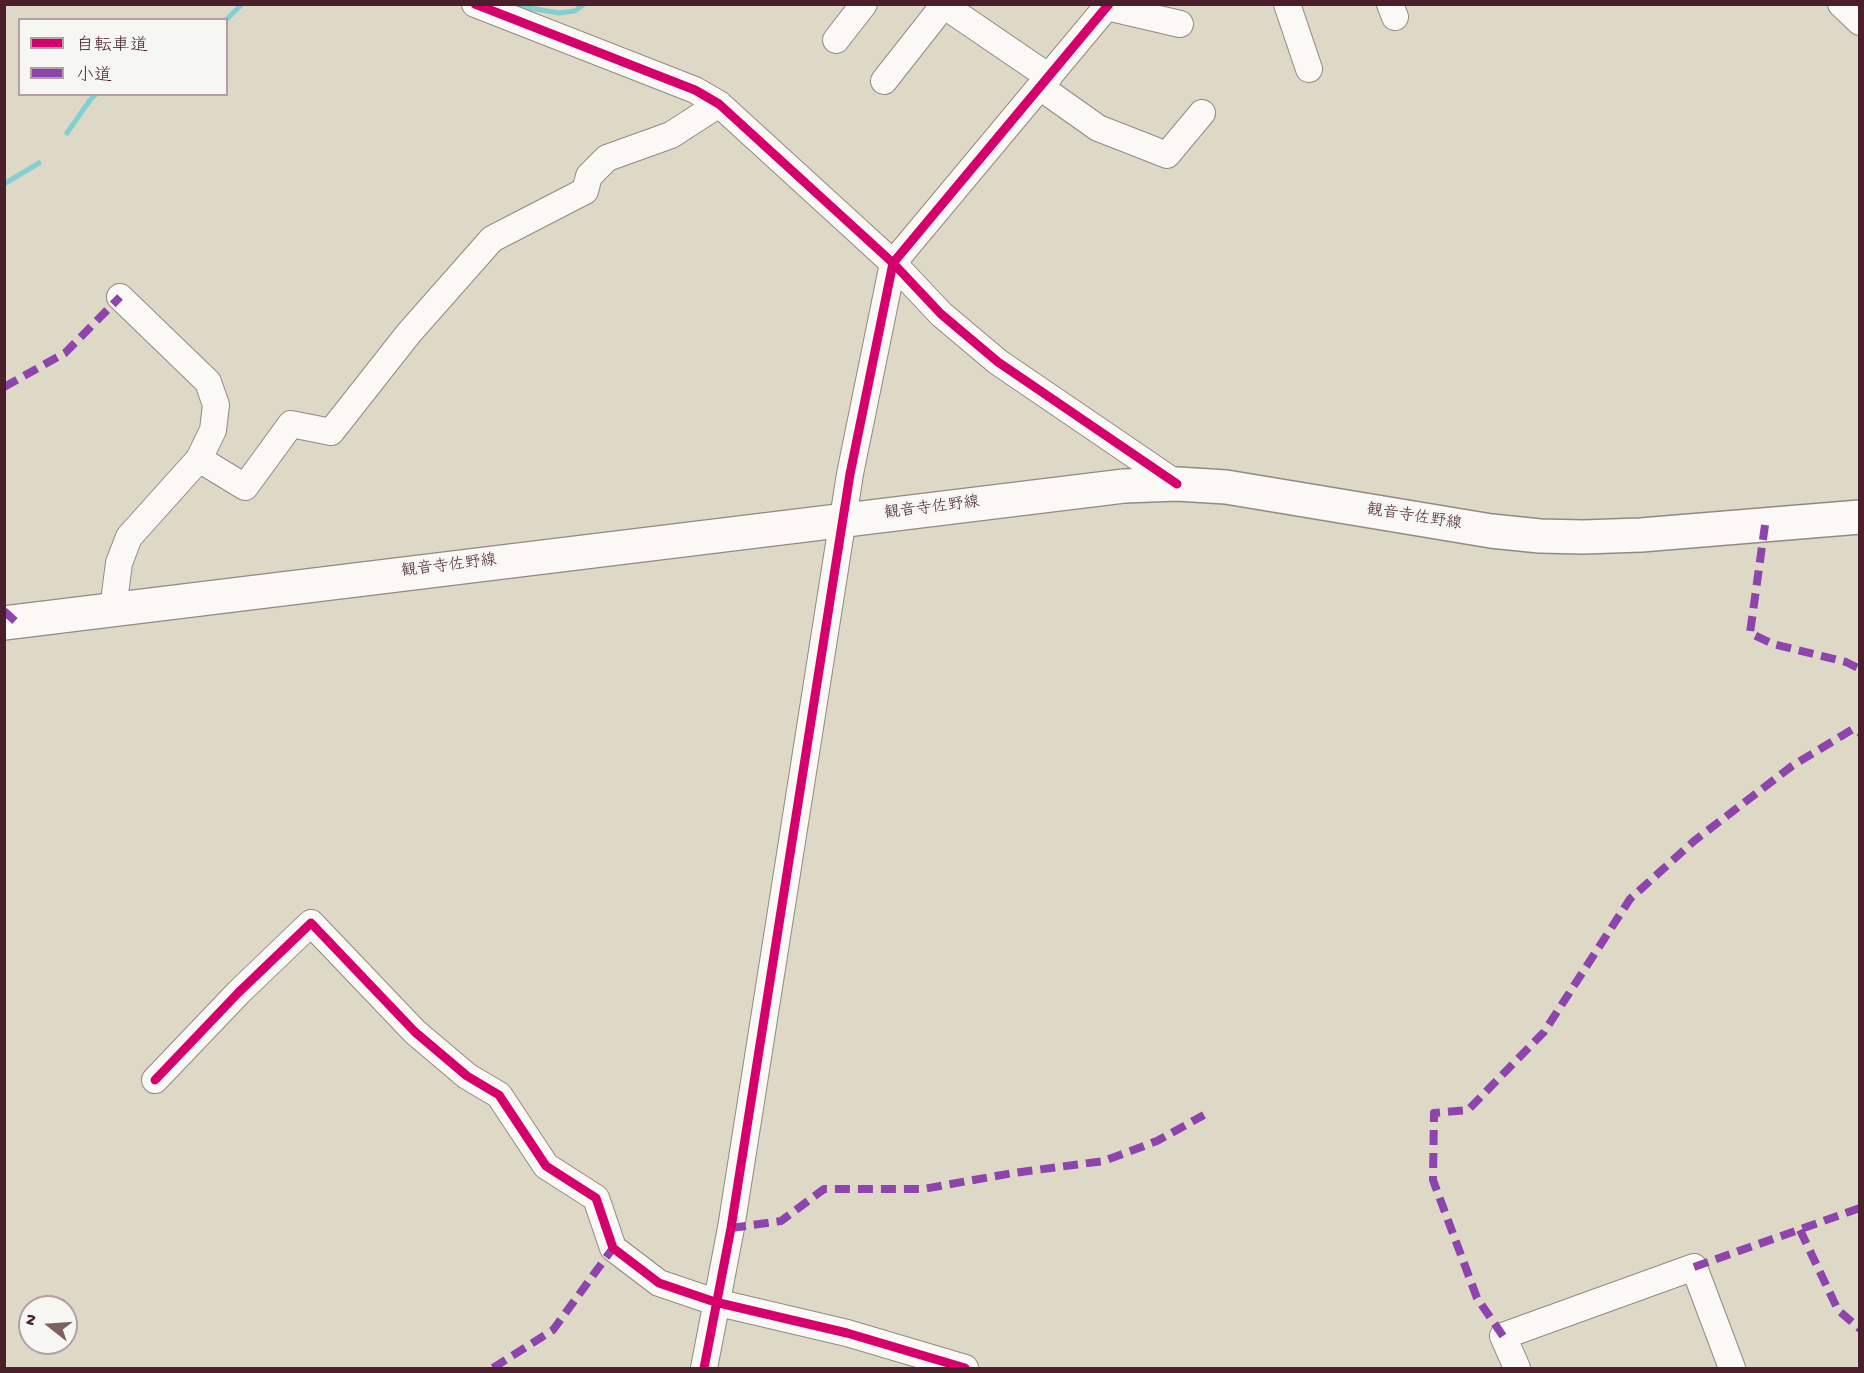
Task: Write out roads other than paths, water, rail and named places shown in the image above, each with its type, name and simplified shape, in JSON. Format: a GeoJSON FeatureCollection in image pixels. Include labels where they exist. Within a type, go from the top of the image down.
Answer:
{"type":"FeatureCollection","features":[{"type":"Feature","properties":{"kind":"main road","name":"観音寺佐野線"},"geometry":{"type":"LineString","coordinates":[[4,622],[1124,486],[1176,484],[1226,487],[1491,531],[1540,536],[1641,535],[1860,517]]}},
{"type":"Feature","properties":{"kind":"street"},"geometry":{"type":"LineString","coordinates":[[475,4],[695,90],[719,104],[893,263],[941,314],[998,362],[1176,484]]}},
{"type":"Feature","properties":{"kind":"street"},"geometry":{"type":"LineString","coordinates":[[836,40],[864,4]]}},
{"type":"Feature","properties":{"kind":"street"},"geometry":{"type":"LineString","coordinates":[[1287,4],[1309,69]]}},
{"type":"Feature","properties":{"kind":"street"},"geometry":{"type":"LineString","coordinates":[[1841,4],[1860,22]]}},
{"type":"Feature","properties":{"kind":"street"},"geometry":{"type":"LineString","coordinates":[[884,81],[943,5],[1044,82],[1098,128],[1167,155],[1203,113]]}},
{"type":"Feature","properties":{"kind":"street"},"geometry":{"type":"LineString","coordinates":[[704,1368],[731,1228],[858,430],[893,263],[1108,6],[1180,24]]}},
{"type":"Feature","properties":{"kind":"street"},"geometry":{"type":"LineString","coordinates":[[199,459],[245,487],[291,424],[331,432],[409,333],[492,239],[585,191],[589,176],[607,158],[671,135],[719,104]]}},
{"type":"Feature","properties":{"kind":"street"},"geometry":{"type":"LineString","coordinates":[[113,609],[119,563],[129,537],[199,459],[213,430],[216,405],[208,382],[120,297]]}},
{"type":"Feature","properties":{"kind":"street"},"geometry":{"type":"LineString","coordinates":[[155,1080],[239,992],[311,923],[415,1032],[467,1076],[499,1095],[546,1166],[596,1198],[613,1248],[658,1283],[715,1302],[847,1333],[965,1368]]}},
{"type":"Feature","properties":{"kind":"street"},"geometry":{"type":"LineString","coordinates":[[1517,1368],[1503,1336],[1694,1267],[1732,1368]]}},
{"type":"Feature","properties":{"kind":"waterway"},"geometry":{"type":"LineString","coordinates":[[228,18],[242,4]]}},
{"type":"Feature","properties":{"kind":"waterway"},"geometry":{"type":"LineString","coordinates":[[511,5],[559,13],[575,11],[584,4]]}},
{"type":"Feature","properties":{"kind":"waterway"},"geometry":{"type":"LineString","coordinates":[[67,133],[94,96]]}},
{"type":"Feature","properties":{"kind":"waterway"},"geometry":{"type":"LineString","coordinates":[[4,184],[39,163]]}}]}
